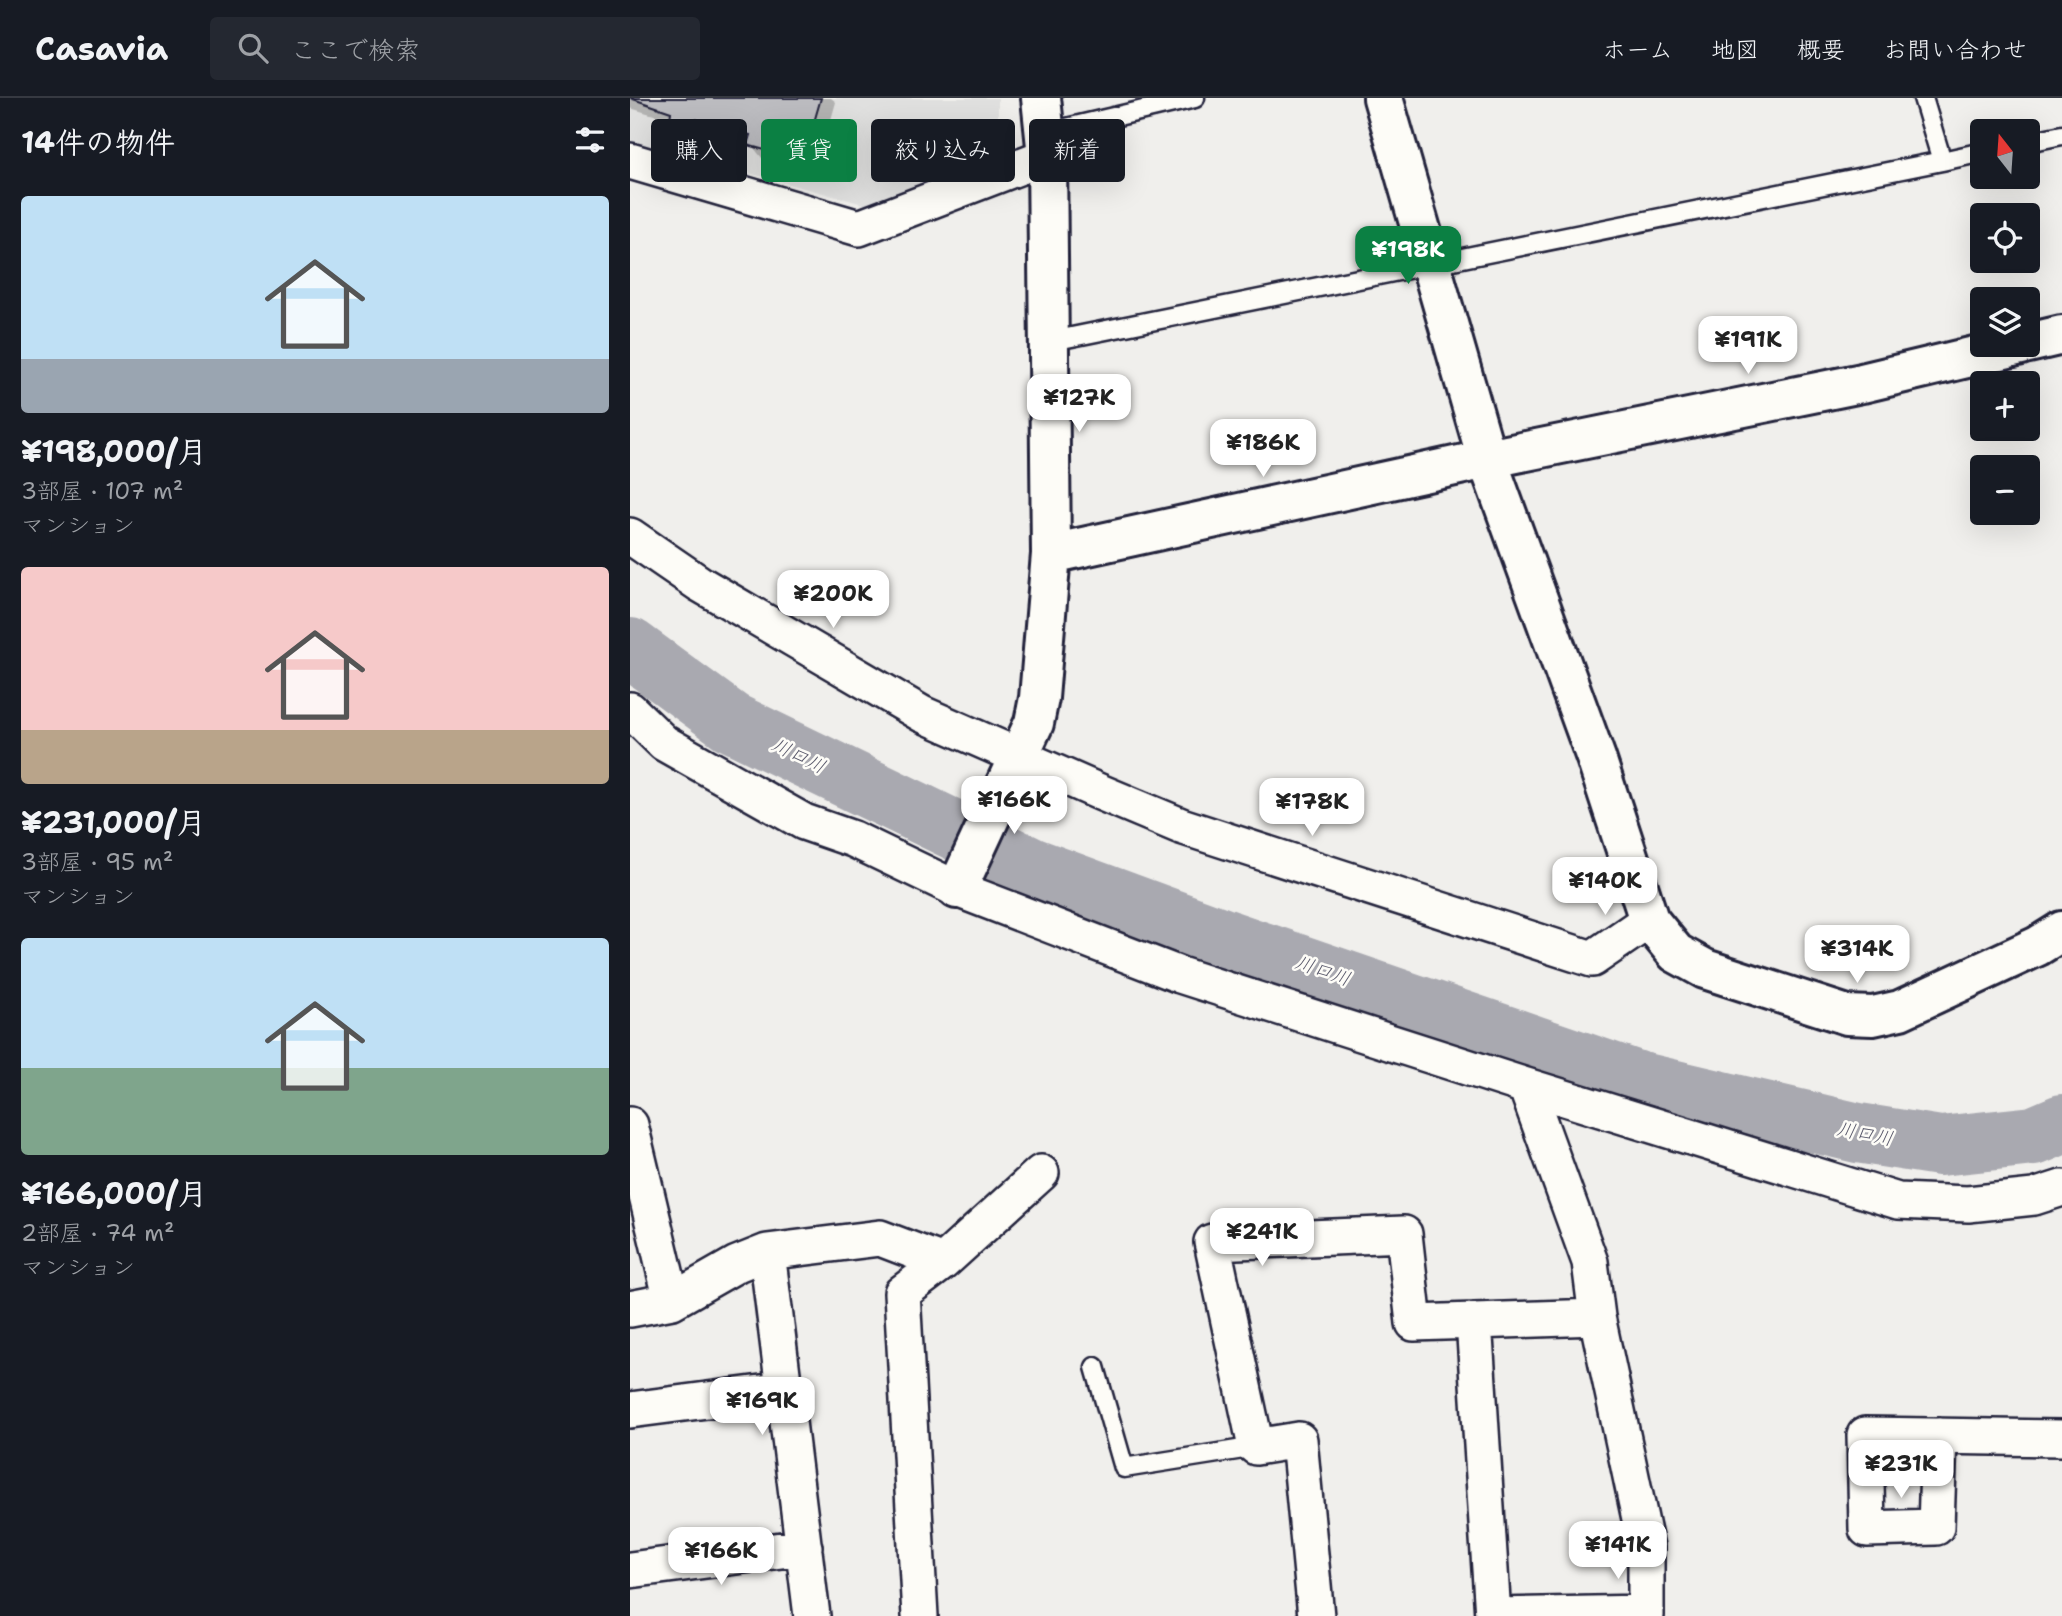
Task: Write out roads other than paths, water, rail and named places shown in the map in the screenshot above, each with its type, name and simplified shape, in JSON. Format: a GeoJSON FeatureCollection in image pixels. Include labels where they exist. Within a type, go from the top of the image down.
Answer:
{"type":"FeatureCollection","features":[{"type":"Feature","properties":{"kind":"street"},"geometry":{"type":"LineString","coordinates":[[1383,98],[1487,459],[1596,758],[1649,920],[1676,953],[1705,969],[1847,1015],[1873,1016],[1900,1010],[2038,946],[2062,931]]}},
{"type":"Feature","properties":{"kind":"street"},"geometry":{"type":"LineString","coordinates":[[630,161],[859,228],[1029,137]]}},
{"type":"Feature","properties":{"kind":"street"},"geometry":{"type":"LineString","coordinates":[[959,884],[1034,723],[1039,698],[1051,554],[1045,182]]}},
{"type":"Feature","properties":{"kind":"street"},"geometry":{"type":"LineString","coordinates":[[2040,340],[2062,335]]}},
{"type":"Feature","properties":{"kind":"street"},"geometry":{"type":"LineString","coordinates":[[1051,554],[1487,459],[1862,383],[1971,357]]}},
{"type":"Feature","properties":{"kind":"street"},"geometry":{"type":"LineString","coordinates":[[630,536],[700,584],[912,708],[1015,762],[1181,826],[1592,960],[1649,920]]}},
{"type":"Feature","properties":{"kind":"street"},"geometry":{"type":"LineString","coordinates":[[630,710],[664,743],[792,815],[1180,975],[1525,1086],[1898,1201],[1968,1204],[2034,1197],[2062,1188]]}},
{"type":"Feature","properties":{"kind":"street"},"geometry":{"type":"LineString","coordinates":[[1474,1321],[1493,1616],[1646,1614],[1646,1547],[1597,1317],[1590,1262],[1525,1086]]}},
{"type":"Feature","properties":{"kind":"street"},"geometry":{"type":"LineString","coordinates":[[630,1125],[672,1301]]}},
{"type":"Feature","properties":{"kind":"street"},"geometry":{"type":"LineString","coordinates":[[920,1616],[902,1293],[943,1262],[1041,1173]]}},
{"type":"Feature","properties":{"kind":"street"},"geometry":{"type":"LineString","coordinates":[[1316,1616],[1299,1440],[1256,1447],[1212,1242],[1404,1234],[1414,1323],[1597,1317]]}},
{"type":"Feature","properties":{"kind":"street"},"geometry":{"type":"LineString","coordinates":[[630,1308],[672,1301],[737,1264],[767,1252],[880,1238],[943,1262]]}},
{"type":"Feature","properties":{"kind":"street"},"geometry":{"type":"LineString","coordinates":[[767,1252],[812,1616]]}},
{"type":"Feature","properties":{"kind":"street"},"geometry":{"type":"LineString","coordinates":[[630,1410],[784,1391]]}},
{"type":"Feature","properties":{"kind":"street"},"geometry":{"type":"LineString","coordinates":[[1939,1436],[2062,1438]]}},
{"type":"Feature","properties":{"kind":"street"},"geometry":{"type":"LineString","coordinates":[[630,1570],[804,1547]]}},
{"type":"Feature","properties":{"kind":"lane"},"geometry":{"type":"LineString","coordinates":[[1093,119],[1195,98]]}},
{"type":"Feature","properties":{"kind":"lane"},"geometry":{"type":"LineString","coordinates":[[1923,98],[1942,161]]}},
{"type":"Feature","properties":{"kind":"lane"},"geometry":{"type":"LineString","coordinates":[[2040,140],[2062,135]]}},
{"type":"Feature","properties":{"kind":"lane"},"geometry":{"type":"LineString","coordinates":[[1047,342],[1970,155]]}},
{"type":"Feature","properties":{"kind":"lane"},"geometry":{"type":"LineString","coordinates":[[1094,1367],[1124,1468],[1256,1447]]}},
{"type":"Feature","properties":{"kind":"waterway","name":"川口川"},"geometry":{"type":"LineString","coordinates":[[630,648],[731,722],[1033,868],[1228,940],[1641,1082],[1858,1133],[1940,1146],[2034,1136],[2062,1124]]}}]}
